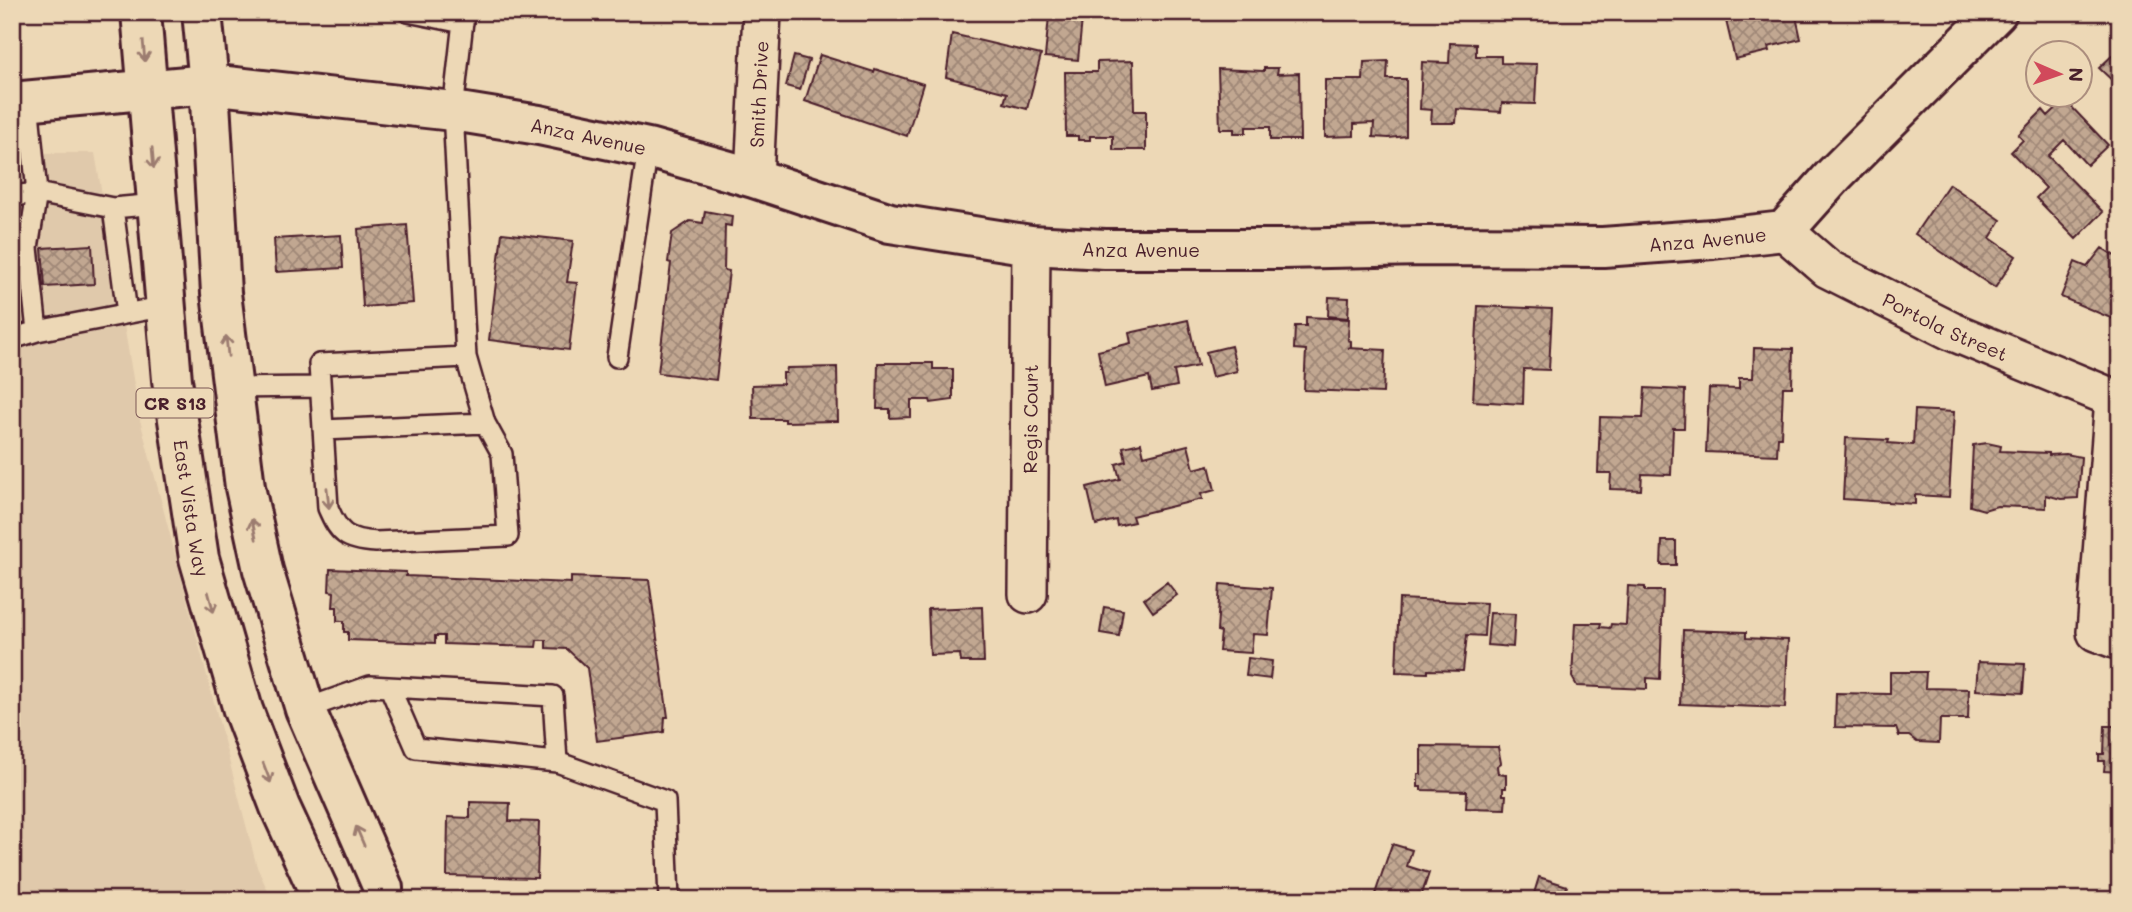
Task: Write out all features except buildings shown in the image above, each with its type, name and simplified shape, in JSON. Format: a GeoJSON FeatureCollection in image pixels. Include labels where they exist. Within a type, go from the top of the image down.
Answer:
{"type":"FeatureCollection","features":[{"type":"Feature","properties":{"kind":"main road","name":"East Vista Way"},"geometry":{"type":"LineString","coordinates":[[141,12],[172,380],[199,558],[243,710],[280,807],[323,900]]}},
{"type":"Feature","properties":{"kind":"main road"},"geometry":{"type":"LineString","coordinates":[[202,12],[209,84]]}},
{"type":"Feature","properties":{"kind":"main road","name":"Anza Avenue"},"geometry":{"type":"LineString","coordinates":[[20,102],[209,84],[453,111],[539,125],[648,148],[754,178],[890,223],[1031,245],[1269,249],[1603,247],[1784,231],[1835,174],[1997,12]]}},
{"type":"Feature","properties":{"kind":"main road","name":"CR S13"},"geometry":{"type":"LineString","coordinates":[[209,84],[221,293],[245,487],[263,570],[305,709],[383,888],[383,900]]}},
{"type":"Feature","properties":{"kind":"street","name":"Smith Drive"},"geometry":{"type":"LineString","coordinates":[[754,178],[762,12]]}},
{"type":"Feature","properties":{"kind":"street","name":"Portola Street"},"geometry":{"type":"LineString","coordinates":[[1784,231],[1828,269],[1951,331],[2117,400]]}},
{"type":"Feature","properties":{"kind":"street","name":"Regis Court"},"geometry":{"type":"LineString","coordinates":[[1028,594],[1031,245]]}},
{"type":"Feature","properties":{"kind":"street"},"geometry":{"type":"LineString","coordinates":[[2117,400],[2096,632],[2120,641]]}},
{"type":"Feature","properties":{"kind":"lane"},"geometry":{"type":"LineString","coordinates":[[408,12],[463,17],[453,111],[466,357],[485,423],[502,454],[508,536],[355,541],[337,528],[328,508],[319,364],[466,357]]}},
{"type":"Feature","properties":{"kind":"lane"},"geometry":{"type":"LineString","coordinates":[[20,102],[37,193],[28,248],[37,331]]}},
{"type":"Feature","properties":{"kind":"lane"},"geometry":{"type":"LineString","coordinates":[[617,357],[648,148]]}},
{"type":"Feature","properties":{"kind":"lane"},"geometry":{"type":"LineString","coordinates":[[12,195],[37,193],[113,208],[157,204]]}},
{"type":"Feature","properties":{"kind":"lane"},"geometry":{"type":"LineString","coordinates":[[113,208],[127,313]]}},
{"type":"Feature","properties":{"kind":"lane"},"geometry":{"type":"LineString","coordinates":[[12,339],[37,331],[166,306]]}},
{"type":"Feature","properties":{"kind":"lane"},"geometry":{"type":"LineString","coordinates":[[232,388],[320,387]]}},
{"type":"Feature","properties":{"kind":"lane"},"geometry":{"type":"LineString","coordinates":[[323,430],[485,423]]}},
{"type":"Feature","properties":{"kind":"lane"},"geometry":{"type":"LineString","coordinates":[[305,709],[370,686],[554,696],[557,762]]}},
{"type":"Feature","properties":{"kind":"lane"},"geometry":{"type":"LineString","coordinates":[[390,688],[416,748],[557,762],[665,801],[669,900]]}},
{"type":"Feature","properties":{"kind":"shaded area"},"geometry":{"type":"Polygon","coordinates":[[[34,153],[95,153],[140,420],[257,867],[272,900],[12,900],[12,159],[34,153]]]}}]}
